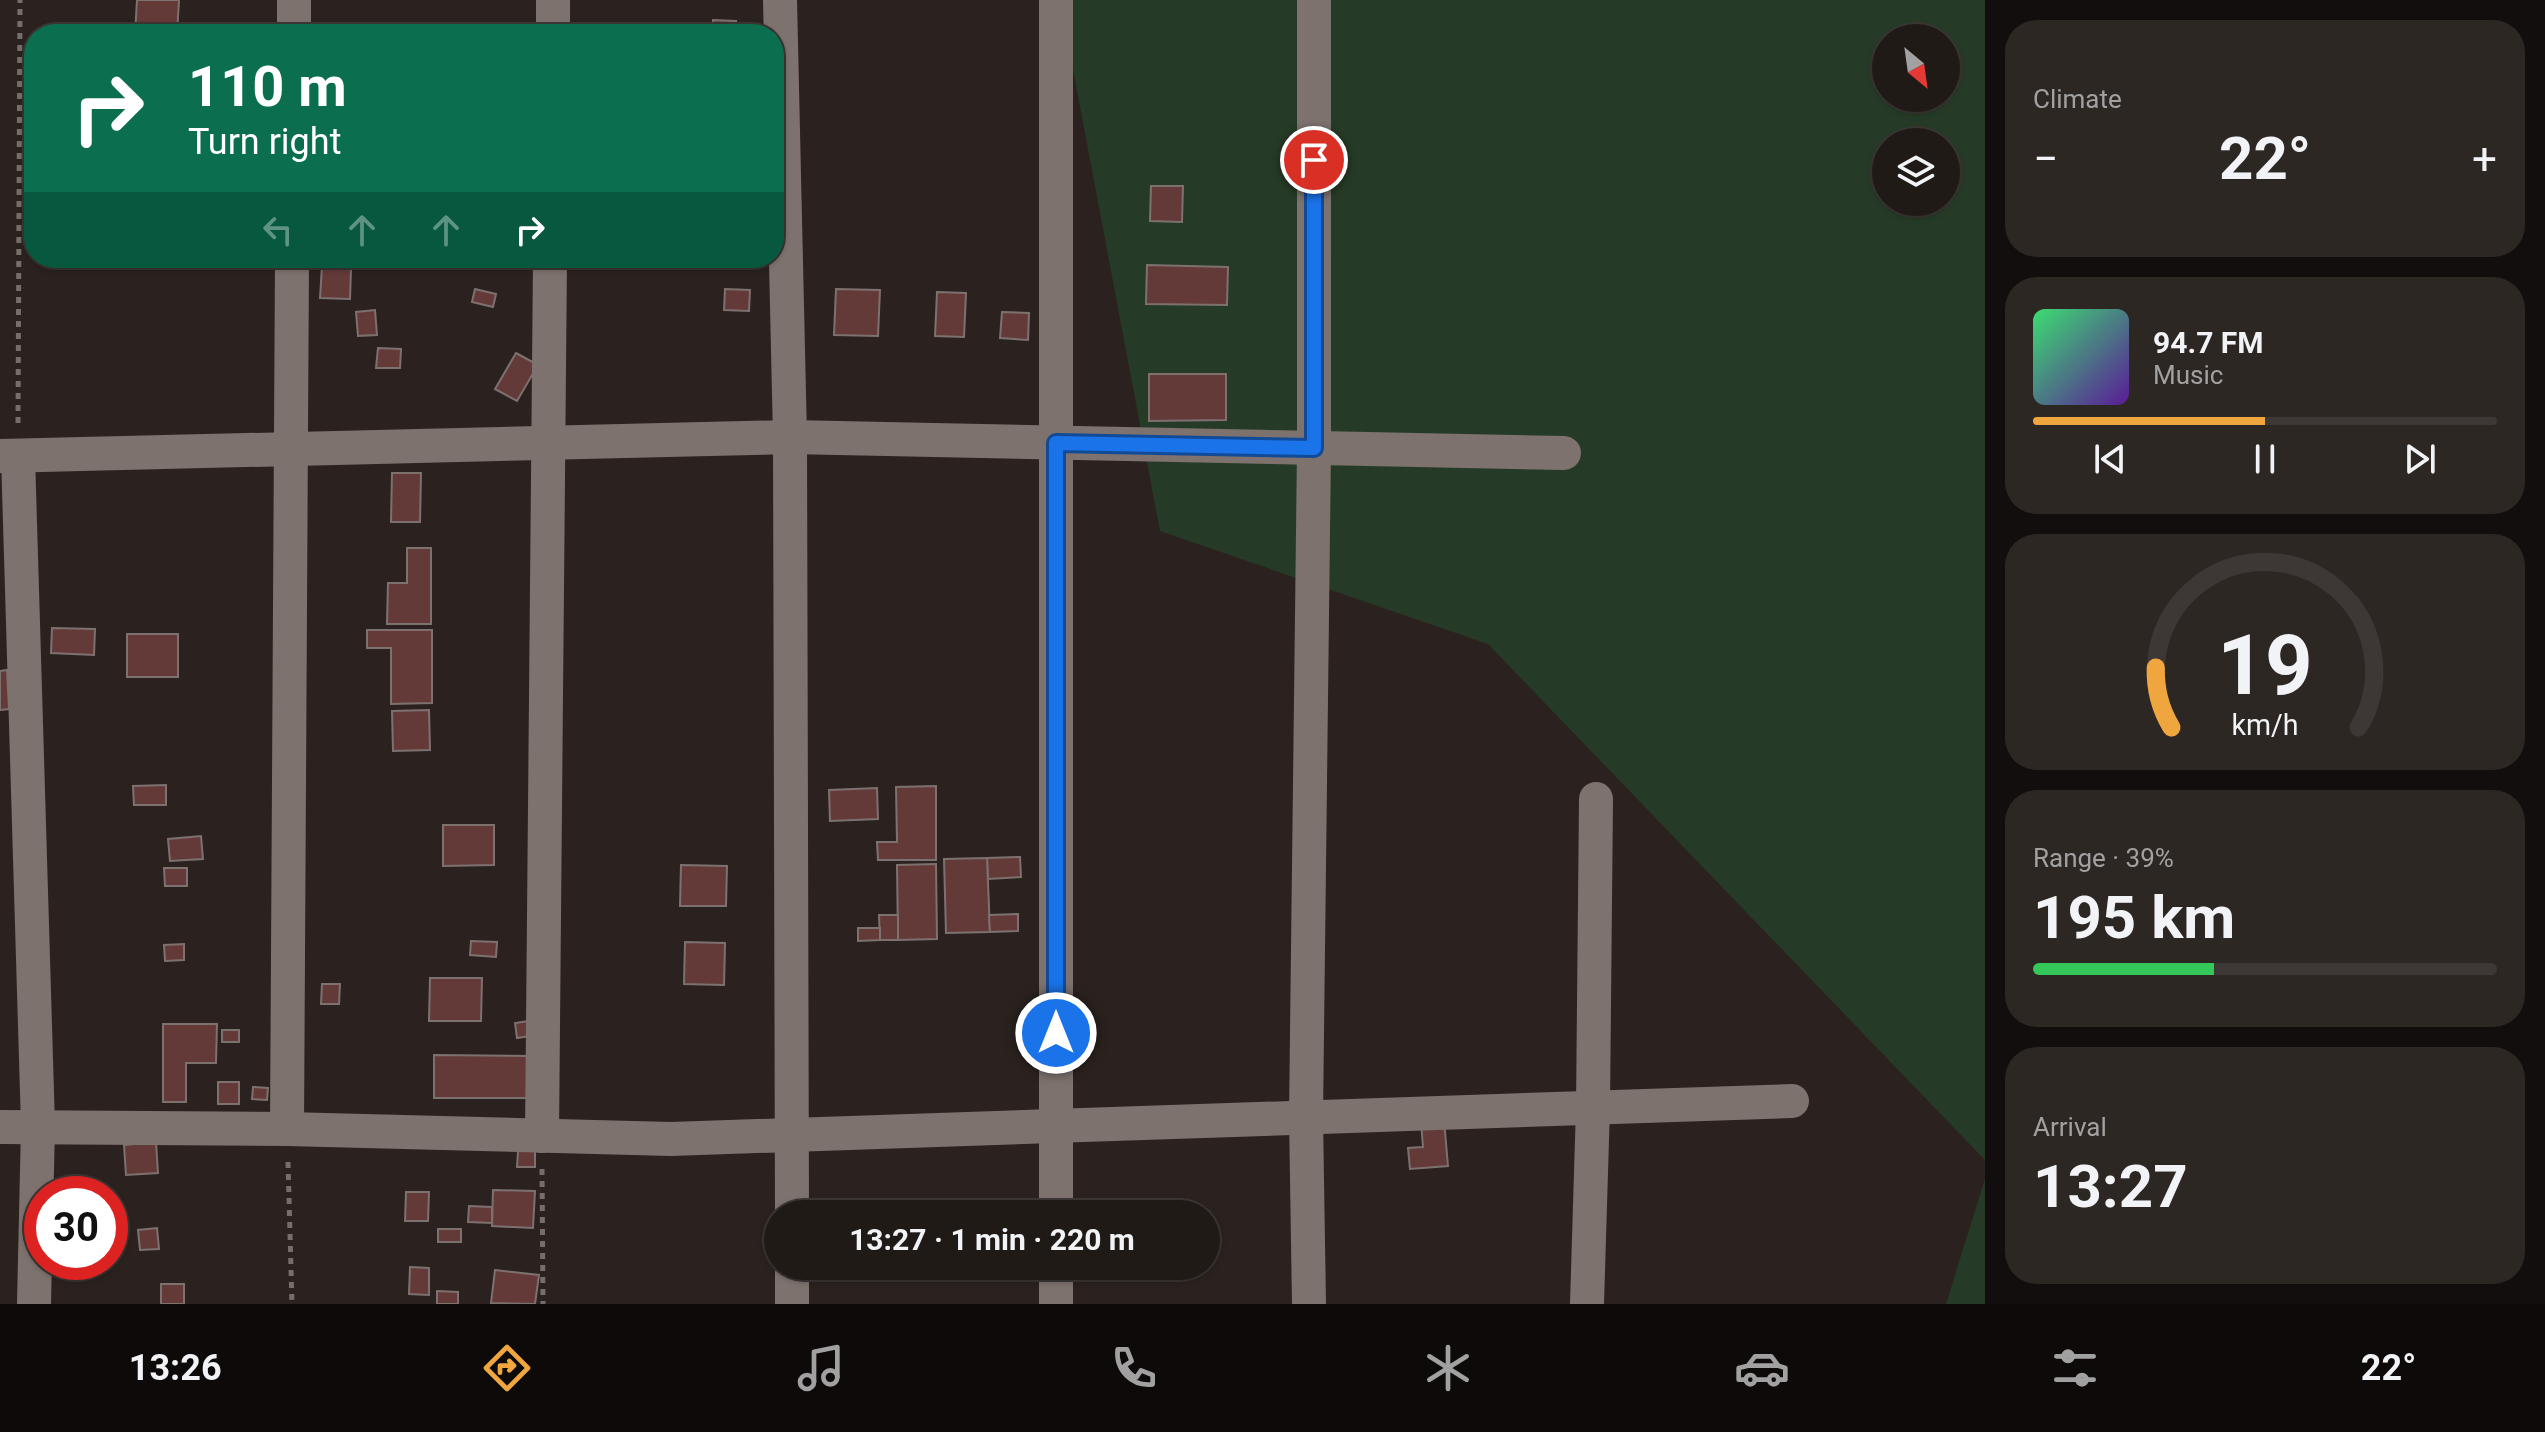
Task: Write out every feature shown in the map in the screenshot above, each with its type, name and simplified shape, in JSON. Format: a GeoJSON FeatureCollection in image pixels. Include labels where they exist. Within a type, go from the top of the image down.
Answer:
{"type":"FeatureCollection","features":[{"type":"Feature","properties":{"kind":"street"},"geometry":{"type":"LineString","coordinates":[[294,0],[294,24]]}},
{"type":"Feature","properties":{"kind":"street"},"geometry":{"type":"LineString","coordinates":[[553,0],[553,24]]}},
{"type":"Feature","properties":{"kind":"street"},"geometry":{"type":"LineString","coordinates":[[780,0],[781,24]]}},
{"type":"Feature","properties":{"kind":"street"},"geometry":{"type":"LineString","coordinates":[[1056,0],[1056,1200]]}},
{"type":"Feature","properties":{"kind":"street"},"geometry":{"type":"LineString","coordinates":[[1309,1304],[1306,1117],[1314,448],[1314,0]]}},
{"type":"Feature","properties":{"kind":"street"},"geometry":{"type":"LineString","coordinates":[[784,175],[790,437],[792,1200]]}},
{"type":"Feature","properties":{"kind":"street"},"geometry":{"type":"LineString","coordinates":[[287,1129],[292,268]]}},
{"type":"Feature","properties":{"kind":"street"},"geometry":{"type":"LineString","coordinates":[[542,1136],[550,268]]}},
{"type":"Feature","properties":{"kind":"street"},"geometry":{"type":"LineString","coordinates":[[34,1304],[38,1126],[9,456],[790,437],[1564,453]]}},
{"type":"Feature","properties":{"kind":"street"},"geometry":{"type":"LineString","coordinates":[[1587,1304],[1593,1107],[1596,799]]}},
{"type":"Feature","properties":{"kind":"street"},"geometry":{"type":"LineString","coordinates":[[0,1127],[287,1129],[671,1139],[1792,1101]]}},
{"type":"Feature","properties":{"kind":"street"},"geometry":{"type":"LineString","coordinates":[[792,1280],[792,1304]]}},
{"type":"Feature","properties":{"kind":"street"},"geometry":{"type":"LineString","coordinates":[[1056,1280],[1056,1304]]}},
{"type":"Feature","properties":{"kind":"path"},"geometry":{"type":"LineString","coordinates":[[9,456],[20,0]]}},
{"type":"Feature","properties":{"kind":"path"},"geometry":{"type":"LineString","coordinates":[[287,1129],[292,1304]]}},
{"type":"Feature","properties":{"kind":"path"},"geometry":{"type":"LineString","coordinates":[[542,1136],[543,1304]]}},
{"type":"Feature","properties":{"kind":"green space"},"geometry":{"type":"Polygon","coordinates":[[[1060,0],[1985,0],[1985,1160],[1488,644],[1160,531],[1060,0]]]}},
{"type":"Feature","properties":{"kind":"green space"},"geometry":{"type":"Polygon","coordinates":[[[1985,1179],[1985,1304],[1946,1304],[1985,1179]]]}},
{"type":"Feature","properties":{"kind":"building"},"geometry":{"type":"Polygon","coordinates":[[[137,0],[179,0],[178,24],[136,24],[137,0]]]}},
{"type":"Feature","properties":{"kind":"building"},"geometry":{"type":"Polygon","coordinates":[[[713,20],[736,21],[736,24],[713,24],[713,20]]]}},
{"type":"Feature","properties":{"kind":"building"},"geometry":{"type":"Polygon","coordinates":[[[1151,186],[1183,186],[1182,222],[1150,221],[1151,186]]]}},
{"type":"Feature","properties":{"kind":"building"},"geometry":{"type":"Polygon","coordinates":[[[1147,265],[1228,267],[1227,305],[1146,304],[1147,265]]]}},
{"type":"Feature","properties":{"kind":"building"},"geometry":{"type":"Polygon","coordinates":[[[322,268],[351,268],[350,299],[320,298],[322,268]]]}},
{"type":"Feature","properties":{"kind":"building"},"geometry":{"type":"Polygon","coordinates":[[[475,289],[496,294],[493,307],[472,302],[475,289]]]}},
{"type":"Feature","properties":{"kind":"building"},"geometry":{"type":"Polygon","coordinates":[[[725,289],[750,290],[749,311],[724,310],[725,289]]]}},
{"type":"Feature","properties":{"kind":"building"},"geometry":{"type":"Polygon","coordinates":[[[836,289],[880,290],[878,336],[834,335],[836,289]]]}},
{"type":"Feature","properties":{"kind":"building"},"geometry":{"type":"Polygon","coordinates":[[[937,292],[966,293],[964,337],[935,336],[937,292]]]}},
{"type":"Feature","properties":{"kind":"building"},"geometry":{"type":"Polygon","coordinates":[[[375,310],[377,335],[358,336],[356,312],[375,310]]]}},
{"type":"Feature","properties":{"kind":"building"},"geometry":{"type":"Polygon","coordinates":[[[1002,312],[1029,313],[1028,340],[1000,338],[1002,312]]]}},
{"type":"Feature","properties":{"kind":"building"},"geometry":{"type":"Polygon","coordinates":[[[378,348],[401,349],[400,368],[376,368],[378,348]]]}},
{"type":"Feature","properties":{"kind":"building"},"geometry":{"type":"Polygon","coordinates":[[[516,353],[538,365],[517,401],[495,389],[516,353]]]}},
{"type":"Feature","properties":{"kind":"building"},"geometry":{"type":"Polygon","coordinates":[[[1149,374],[1226,374],[1226,420],[1149,421],[1149,374]]]}},
{"type":"Feature","properties":{"kind":"building"},"geometry":{"type":"Polygon","coordinates":[[[392,473],[421,473],[420,522],[391,522],[392,473]]]}},
{"type":"Feature","properties":{"kind":"building"},"geometry":{"type":"Polygon","coordinates":[[[407,548],[431,548],[431,624],[387,624],[388,583],[407,583],[407,548]]]}},
{"type":"Feature","properties":{"kind":"building"},"geometry":{"type":"Polygon","coordinates":[[[52,628],[95,629],[94,655],[51,653],[52,628]]]}},
{"type":"Feature","properties":{"kind":"building"},"geometry":{"type":"Polygon","coordinates":[[[367,630],[432,630],[432,703],[391,704],[391,648],[367,648],[367,630]]]}},
{"type":"Feature","properties":{"kind":"building"},"geometry":{"type":"Polygon","coordinates":[[[127,634],[178,634],[178,677],[127,677],[127,634]]]}},
{"type":"Feature","properties":{"kind":"building"},"geometry":{"type":"Polygon","coordinates":[[[7,670],[9,709],[0,710],[0,671],[7,670]]]}},
{"type":"Feature","properties":{"kind":"building"},"geometry":{"type":"Polygon","coordinates":[[[429,710],[430,750],[393,751],[392,711],[429,710]]]}},
{"type":"Feature","properties":{"kind":"building"},"geometry":{"type":"Polygon","coordinates":[[[166,785],[166,805],[134,805],[133,786],[166,785]]]}},
{"type":"Feature","properties":{"kind":"building"},"geometry":{"type":"Polygon","coordinates":[[[936,786],[936,860],[878,860],[877,842],[897,842],[896,787],[936,786]]]}},
{"type":"Feature","properties":{"kind":"building"},"geometry":{"type":"Polygon","coordinates":[[[877,788],[878,819],[830,821],[829,790],[877,788]]]}},
{"type":"Feature","properties":{"kind":"building"},"geometry":{"type":"Polygon","coordinates":[[[443,825],[494,825],[494,865],[443,866],[443,825]]]}},
{"type":"Feature","properties":{"kind":"building"},"geometry":{"type":"Polygon","coordinates":[[[201,836],[203,859],[170,861],[168,839],[201,836]]]}},
{"type":"Feature","properties":{"kind":"building"},"geometry":{"type":"Polygon","coordinates":[[[1020,857],[1021,877],[988,879],[987,858],[1020,857]]]}},
{"type":"Feature","properties":{"kind":"building"},"geometry":{"type":"Polygon","coordinates":[[[987,858],[990,932],[946,933],[944,859],[987,858]]]}},
{"type":"Feature","properties":{"kind":"building"},"geometry":{"type":"Polygon","coordinates":[[[936,864],[937,939],[898,940],[897,865],[936,864]]]}},
{"type":"Feature","properties":{"kind":"building"},"geometry":{"type":"Polygon","coordinates":[[[681,865],[727,866],[726,906],[680,906],[681,865]]]}},
{"type":"Feature","properties":{"kind":"building"},"geometry":{"type":"Polygon","coordinates":[[[164,868],[187,868],[187,886],[165,886],[164,868]]]}},
{"type":"Feature","properties":{"kind":"building"},"geometry":{"type":"Polygon","coordinates":[[[1018,914],[1018,931],[990,932],[989,915],[1018,914]]]}},
{"type":"Feature","properties":{"kind":"building"},"geometry":{"type":"Polygon","coordinates":[[[879,915],[898,915],[898,940],[880,940],[879,915]]]}},
{"type":"Feature","properties":{"kind":"building"},"geometry":{"type":"Polygon","coordinates":[[[858,928],[880,928],[880,940],[858,941],[858,928]]]}},
{"type":"Feature","properties":{"kind":"building"},"geometry":{"type":"Polygon","coordinates":[[[471,941],[497,942],[496,957],[470,955],[471,941]]]}},
{"type":"Feature","properties":{"kind":"building"},"geometry":{"type":"Polygon","coordinates":[[[685,942],[725,943],[724,985],[684,984],[685,942]]]}},
{"type":"Feature","properties":{"kind":"building"},"geometry":{"type":"Polygon","coordinates":[[[184,944],[184,960],[165,961],[164,945],[184,944]]]}},
{"type":"Feature","properties":{"kind":"building"},"geometry":{"type":"Polygon","coordinates":[[[430,978],[482,978],[481,1021],[429,1021],[430,978]]]}},
{"type":"Feature","properties":{"kind":"building"},"geometry":{"type":"Polygon","coordinates":[[[322,984],[340,984],[339,1004],[321,1004],[322,984]]]}},
{"type":"Feature","properties":{"kind":"building"},"geometry":{"type":"Polygon","coordinates":[[[529,1021],[531,1036],[517,1038],[515,1023],[529,1021]]]}},
{"type":"Feature","properties":{"kind":"building"},"geometry":{"type":"Polygon","coordinates":[[[163,1024],[217,1024],[216,1063],[186,1063],[186,1102],[163,1102],[163,1024]]]}},
{"type":"Feature","properties":{"kind":"building"},"geometry":{"type":"Polygon","coordinates":[[[222,1030],[239,1030],[239,1042],[222,1042],[222,1030]]]}},
{"type":"Feature","properties":{"kind":"building"},"geometry":{"type":"Polygon","coordinates":[[[434,1055],[529,1056],[529,1098],[434,1098],[434,1055]]]}},
{"type":"Feature","properties":{"kind":"building"},"geometry":{"type":"Polygon","coordinates":[[[218,1082],[239,1082],[239,1104],[218,1104],[218,1082]]]}},
{"type":"Feature","properties":{"kind":"building"},"geometry":{"type":"Polygon","coordinates":[[[253,1087],[268,1088],[267,1100],[252,1099],[253,1087]]]}},
{"type":"Feature","properties":{"kind":"building"},"geometry":{"type":"Polygon","coordinates":[[[1444,1120],[1448,1166],[1410,1169],[1408,1148],[1423,1147],[1421,1122],[1444,1120]]]}},
{"type":"Feature","properties":{"kind":"building"},"geometry":{"type":"Polygon","coordinates":[[[156,1142],[158,1173],[126,1175],[124,1145],[156,1142]]]}},
{"type":"Feature","properties":{"kind":"building"},"geometry":{"type":"Polygon","coordinates":[[[518,1151],[535,1151],[535,1167],[517,1167],[518,1151]]]}},
{"type":"Feature","properties":{"kind":"building"},"geometry":{"type":"Polygon","coordinates":[[[493,1190],[535,1191],[533,1228],[492,1226],[493,1190]]]}},
{"type":"Feature","properties":{"kind":"building"},"geometry":{"type":"Polygon","coordinates":[[[406,1192],[429,1192],[428,1221],[405,1221],[406,1192]]]}},
{"type":"Feature","properties":{"kind":"building"},"geometry":{"type":"Polygon","coordinates":[[[469,1206],[492,1207],[492,1223],[468,1222],[469,1206]]]}},
{"type":"Feature","properties":{"kind":"building"},"geometry":{"type":"Polygon","coordinates":[[[157,1228],[159,1249],[140,1250],[138,1230],[157,1228]]]}},
{"type":"Feature","properties":{"kind":"building"},"geometry":{"type":"Polygon","coordinates":[[[438,1229],[461,1229],[461,1242],[438,1242],[438,1229]]]}},
{"type":"Feature","properties":{"kind":"building"},"geometry":{"type":"Polygon","coordinates":[[[410,1267],[429,1268],[429,1295],[409,1294],[410,1267]]]}},
{"type":"Feature","properties":{"kind":"building"},"geometry":{"type":"Polygon","coordinates":[[[495,1270],[539,1275],[535,1304],[491,1303],[495,1270]]]}},
{"type":"Feature","properties":{"kind":"building"},"geometry":{"type":"Polygon","coordinates":[[[161,1284],[184,1284],[184,1304],[161,1304],[161,1284]]]}},
{"type":"Feature","properties":{"kind":"building"},"geometry":{"type":"Polygon","coordinates":[[[437,1291],[458,1292],[458,1304],[437,1304],[437,1291]]]}},
{"type":"Feature","properties":{"kind":"route"},"geometry":{"type":"LineString","coordinates":[[1056,1033],[1056,443],[1314,448],[1314,160]]}}]}
